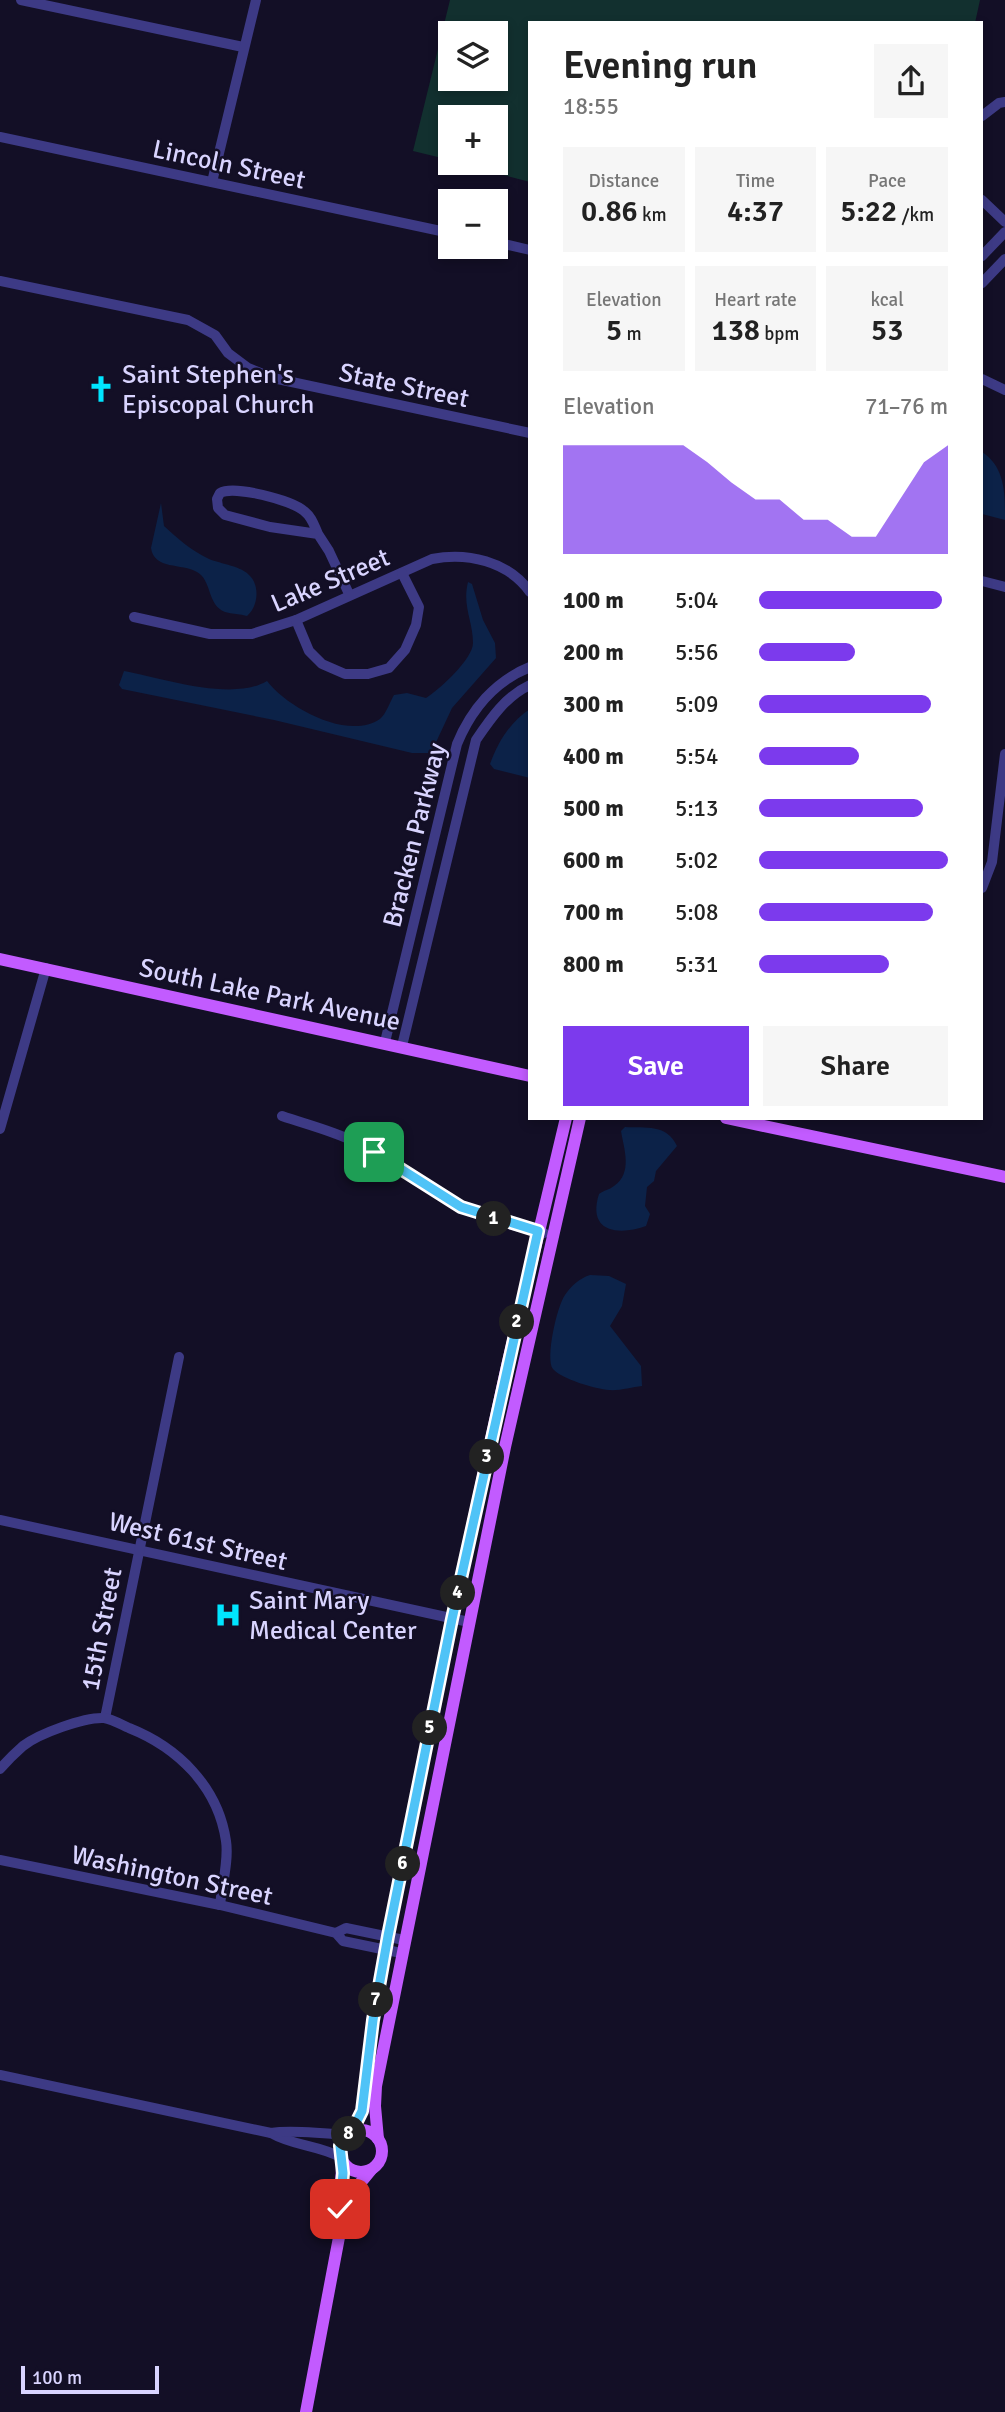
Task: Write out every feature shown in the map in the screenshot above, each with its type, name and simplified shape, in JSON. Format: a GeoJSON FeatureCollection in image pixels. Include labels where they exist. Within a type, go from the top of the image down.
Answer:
{"type":"FeatureCollection","features":[{"type":"Feature","properties":{"kind":"main road","name":"South Lake Park Avenue"},"geometry":{"type":"LineString","coordinates":[[0,959],[528,1076]]}},
{"type":"Feature","properties":{"kind":"main road"},"geometry":{"type":"LineString","coordinates":[[306,2412],[340,2232],[337,2221],[342,2189],[340,2146],[362,2111],[364,2075],[386,1943],[452,1619],[538,1231],[566,1120]]}},
{"type":"Feature","properties":{"kind":"main road"},"geometry":{"type":"LineString","coordinates":[[340,2232],[349,2223],[357,2187],[377,2165],[382,2152],[378,2139],[376,2087],[402,1946],[505,1447],[580,1120]]}},
{"type":"Feature","properties":{"kind":"main road"},"geometry":{"type":"LineString","coordinates":[[735,1120],[1005,1177]]}},
{"type":"Feature","properties":{"kind":"main road"},"geometry":{"type":"LineString","coordinates":[[350,2134],[368,2131],[378,2139]]}},
{"type":"Feature","properties":{"kind":"main road"},"geometry":{"type":"LineString","coordinates":[[341,2159],[357,2172],[371,2170]]}},
{"type":"Feature","properties":{"kind":"street"},"geometry":{"type":"LineString","coordinates":[[22,0],[243,47]]}},
{"type":"Feature","properties":{"kind":"street"},"geometry":{"type":"LineString","coordinates":[[212,182],[256,0]]}},
{"type":"Feature","properties":{"kind":"street"},"geometry":{"type":"LineString","coordinates":[[983,115],[999,103],[1005,102]]}},
{"type":"Feature","properties":{"kind":"street","name":"Lincoln Street"},"geometry":{"type":"LineString","coordinates":[[0,137],[438,230]]}},
{"type":"Feature","properties":{"kind":"street"},"geometry":{"type":"LineString","coordinates":[[983,201],[1005,222]]}},
{"type":"Feature","properties":{"kind":"street"},"geometry":{"type":"LineString","coordinates":[[983,255],[1005,232]]}},
{"type":"Feature","properties":{"kind":"street"},"geometry":{"type":"LineString","coordinates":[[508,246],[528,250]]}},
{"type":"Feature","properties":{"kind":"street"},"geometry":{"type":"LineString","coordinates":[[983,282],[1005,258]]}},
{"type":"Feature","properties":{"kind":"street","name":"State Street"},"geometry":{"type":"LineString","coordinates":[[0,281],[188,320],[215,335],[228,353],[248,368],[273,378],[528,433]]}},
{"type":"Feature","properties":{"kind":"street"},"geometry":{"type":"LineString","coordinates":[[983,379],[1005,390]]}},
{"type":"Feature","properties":{"kind":"street"},"geometry":{"type":"LineString","coordinates":[[318,534],[270,527],[225,515],[218,508],[216,499],[220,493],[232,489],[292,504],[311,518],[349,594]]}},
{"type":"Feature","properties":{"kind":"street","name":"Lake Street"},"geometry":{"type":"LineString","coordinates":[[134,617],[210,634],[252,634],[296,620],[432,559],[454,554],[506,569],[528,590]]}},
{"type":"Feature","properties":{"kind":"street"},"geometry":{"type":"LineString","coordinates":[[296,620],[309,651],[322,664],[345,674],[368,674],[389,668],[405,650],[416,625],[419,607],[402,573]]}},
{"type":"Feature","properties":{"kind":"street"},"geometry":{"type":"LineString","coordinates":[[983,581],[1005,587]]}},
{"type":"Feature","properties":{"kind":"street","name":"Bracken Parkway"},"geometry":{"type":"LineString","coordinates":[[385,1042],[452,757],[462,731],[488,695],[508,679],[528,668]]}},
{"type":"Feature","properties":{"kind":"street","name":"Bracken Parkway"},"geometry":{"type":"LineString","coordinates":[[402,1046],[476,740],[494,713],[518,690],[528,686]]}},
{"type":"Feature","properties":{"kind":"street"},"geometry":{"type":"LineString","coordinates":[[983,885],[992,862],[1005,754]]}},
{"type":"Feature","properties":{"kind":"street"},"geometry":{"type":"LineString","coordinates":[[419,898],[436,902]]}},
{"type":"Feature","properties":{"kind":"street"},"geometry":{"type":"LineString","coordinates":[[0,1129],[46,968]]}},
{"type":"Feature","properties":{"kind":"street"},"geometry":{"type":"LineString","coordinates":[[282,1116],[351,1140],[388,1160],[426,1187],[461,1207],[554,1236]]}},
{"type":"Feature","properties":{"kind":"street","name":"15th Street"},"geometry":{"type":"LineString","coordinates":[[104,1718],[179,1357]]}},
{"type":"Feature","properties":{"kind":"street","name":"West 61st Street"},"geometry":{"type":"LineString","coordinates":[[0,1520],[139,1548],[469,1622]]}},
{"type":"Feature","properties":{"kind":"street"},"geometry":{"type":"LineString","coordinates":[[0,1769],[24,1745],[78,1723],[104,1718],[152,1737],[178,1755],[201,1780],[218,1811],[227,1842],[220,1905]]}},
{"type":"Feature","properties":{"kind":"street","name":"Washington Street"},"geometry":{"type":"LineString","coordinates":[[0,1860],[220,1905],[336,1933],[343,1941],[402,1946]]}},
{"type":"Feature","properties":{"kind":"street"},"geometry":{"type":"LineString","coordinates":[[0,2076],[271,2133],[286,2142],[326,2149],[341,2159]]}},
{"type":"Feature","properties":{"kind":"street"},"geometry":{"type":"LineString","coordinates":[[271,2133],[289,2130],[318,2135],[350,2134]]}},
{"type":"Feature","properties":{"kind":"green space"},"geometry":{"type":"Polygon","coordinates":[[[450,0],[980,0],[975,21],[528,21],[528,181],[503,175],[508,175],[508,105],[438,105],[438,157],[413,151],[438,49],[438,91],[508,91],[508,21],[445,21],[450,0]]]}},
{"type":"Feature","properties":{"kind":"water"},"geometry":{"type":"Polygon","coordinates":[[[983,453],[995,465],[1002,481],[1005,520],[983,514],[983,453]]]}},
{"type":"Feature","properties":{"kind":"water"},"geometry":{"type":"Polygon","coordinates":[[[161,503],[164,526],[180,540],[203,556],[237,568],[250,576],[255,585],[256,596],[254,607],[247,616],[219,609],[205,581],[197,572],[163,563],[153,555],[151,548],[161,503]]]}},
{"type":"Feature","properties":{"kind":"water"},"geometry":{"type":"Polygon","coordinates":[[[468,582],[472,584],[483,620],[495,643],[496,658],[452,708],[431,753],[412,753],[274,720],[122,689],[119,685],[124,671],[216,689],[252,687],[267,681],[288,701],[319,718],[335,724],[366,725],[382,717],[394,695],[407,693],[426,698],[462,665],[472,650],[473,643],[466,599],[468,582]]]}},
{"type":"Feature","properties":{"kind":"water"},"geometry":{"type":"Polygon","coordinates":[[[528,711],[528,778],[494,769],[490,764],[501,740],[516,720],[528,711]]]}},
{"type":"Feature","properties":{"kind":"water"},"geometry":{"type":"Polygon","coordinates":[[[625,1127],[662,1131],[673,1139],[677,1146],[656,1171],[654,1181],[647,1187],[645,1206],[650,1214],[646,1226],[625,1231],[608,1228],[601,1223],[596,1207],[599,1194],[614,1186],[624,1174],[626,1160],[621,1131],[625,1127]]]}},
{"type":"Feature","properties":{"kind":"water"},"geometry":{"type":"Polygon","coordinates":[[[590,1275],[609,1276],[626,1284],[622,1306],[610,1326],[641,1366],[642,1386],[603,1389],[571,1380],[553,1369],[551,1344],[562,1301],[573,1286],[590,1275]]]}},
{"type":"Feature","properties":{"kind":"place","name":"Saint Stephen's Episcopal Church"},"geometry":{"type":"Point","coordinates":[101,389]}},
{"type":"Feature","properties":{"kind":"place","name":"Saint Mary Medical Center"},"geometry":{"type":"Point","coordinates":[228,1615]}},
{"type":"Feature","properties":{"kind":"route"},"geometry":{"type":"LineString","coordinates":[[340,2209],[343,2173],[340,2146],[343,2139],[351,2133],[362,2111],[364,2075],[388,1936],[452,1619],[538,1231],[521,1228],[461,1207],[374,1152]]}}]}
